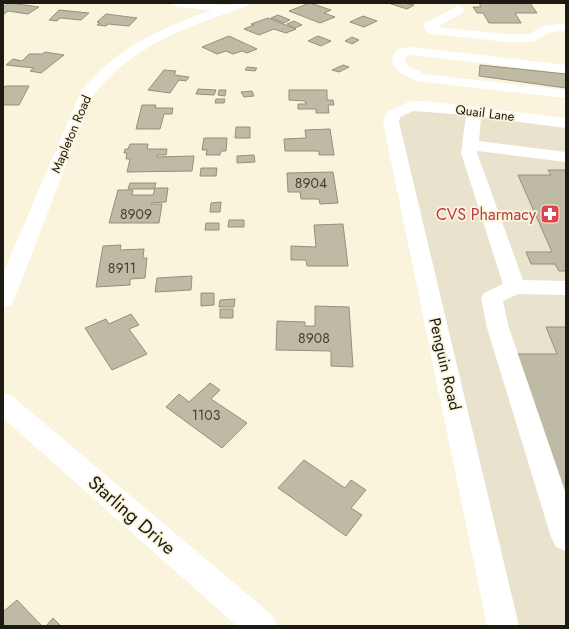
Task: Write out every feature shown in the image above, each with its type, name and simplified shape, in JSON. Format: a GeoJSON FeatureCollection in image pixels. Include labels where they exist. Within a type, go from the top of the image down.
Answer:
{"type":"FeatureCollection","features":[{"type":"Feature","properties":{"kind":"street"},"geometry":{"type":"LineString","coordinates":[[177,3],[235,6]]}},
{"type":"Feature","properties":{"kind":"street","name":"Mapleton Road"},"geometry":{"type":"LineString","coordinates":[[3,300],[86,94],[96,81],[114,63],[144,43],[170,31],[235,6]]}},
{"type":"Feature","properties":{"kind":"street"},"geometry":{"type":"LineString","coordinates":[[458,10],[429,26],[433,30],[507,38],[533,38],[547,29],[566,27]]}},
{"type":"Feature","properties":{"kind":"street"},"geometry":{"type":"LineString","coordinates":[[566,69],[412,51],[402,52],[398,60],[404,69],[421,78],[566,94]]}},
{"type":"Feature","properties":{"kind":"street"},"geometry":{"type":"LineString","coordinates":[[468,83],[472,111],[469,153],[515,287]]}},
{"type":"Feature","properties":{"kind":"street","name":"Quail Lane"},"geometry":{"type":"LineString","coordinates":[[404,108],[426,106],[566,123]]}},
{"type":"Feature","properties":{"kind":"street","name":"Penguin Road"},"geometry":{"type":"LineString","coordinates":[[404,108],[393,114],[391,122],[503,626]]}},
{"type":"Feature","properties":{"kind":"street"},"geometry":{"type":"LineString","coordinates":[[470,145],[566,157]]}},
{"type":"Feature","properties":{"kind":"street"},"geometry":{"type":"LineString","coordinates":[[566,288],[515,287],[492,298],[498,328],[566,537]]}},
{"type":"Feature","properties":{"kind":"street","name":"Starling Drive"},"geometry":{"type":"LineString","coordinates":[[3,403],[261,626]]}},
{"type":"Feature","properties":{"kind":"shaded area"},"geometry":{"type":"Polygon","coordinates":[[[404,108],[566,123],[566,626],[503,626],[391,122],[404,108]]]}},
{"type":"Feature","properties":{"kind":"building"},"geometry":{"type":"Polygon","coordinates":[[[9,3],[39,7],[28,14],[8,11],[3,15],[3,7],[9,3]]]}},
{"type":"Feature","properties":{"kind":"building"},"geometry":{"type":"Polygon","coordinates":[[[310,3],[331,10],[324,13],[335,17],[320,23],[289,11],[310,3]]]}},
{"type":"Feature","properties":{"kind":"building"},"geometry":{"type":"Polygon","coordinates":[[[479,3],[530,3],[537,13],[515,13],[521,23],[489,23],[483,13],[477,13],[473,7],[481,7],[479,3]]]}},
{"type":"Feature","properties":{"kind":"building"},"geometry":{"type":"Polygon","coordinates":[[[391,4],[414,5],[407,9],[391,4]]]}},
{"type":"Feature","properties":{"kind":"building"},"geometry":{"type":"Polygon","coordinates":[[[59,10],[89,13],[81,20],[60,18],[57,21],[49,20],[59,10]]]}},
{"type":"Feature","properties":{"kind":"building"},"geometry":{"type":"Polygon","coordinates":[[[106,14],[137,18],[129,26],[108,24],[106,26],[97,25],[100,23],[97,22],[106,14]]]}},
{"type":"Feature","properties":{"kind":"building"},"geometry":{"type":"Polygon","coordinates":[[[278,15],[290,20],[284,23],[271,18],[278,15]]]}},
{"type":"Feature","properties":{"kind":"building"},"geometry":{"type":"Polygon","coordinates":[[[363,16],[377,21],[364,27],[350,22],[363,16]]]}},
{"type":"Feature","properties":{"kind":"building"},"geometry":{"type":"Polygon","coordinates":[[[268,18],[296,29],[286,33],[274,29],[259,35],[244,29],[254,25],[251,24],[268,18]]]}},
{"type":"Feature","properties":{"kind":"building"},"geometry":{"type":"Polygon","coordinates":[[[294,21],[302,25],[295,28],[287,24],[294,21]]]}},
{"type":"Feature","properties":{"kind":"building"},"geometry":{"type":"Polygon","coordinates":[[[229,36],[257,49],[247,53],[242,51],[233,54],[226,51],[217,54],[202,47],[229,36]]]}},
{"type":"Feature","properties":{"kind":"building"},"geometry":{"type":"Polygon","coordinates":[[[318,36],[331,41],[321,46],[308,41],[318,36]]]}},
{"type":"Feature","properties":{"kind":"building"},"geometry":{"type":"Polygon","coordinates":[[[352,37],[359,40],[352,44],[345,41],[352,37]]]}},
{"type":"Feature","properties":{"kind":"building"},"geometry":{"type":"Polygon","coordinates":[[[45,52],[64,55],[41,73],[30,71],[34,68],[6,65],[13,59],[22,61],[29,54],[42,54],[45,52]]]}},
{"type":"Feature","properties":{"kind":"building"},"geometry":{"type":"Polygon","coordinates":[[[343,65],[349,67],[339,72],[332,70],[343,65]]]}},
{"type":"Feature","properties":{"kind":"building"},"geometry":{"type":"Polygon","coordinates":[[[480,65],[566,74],[566,88],[479,76],[480,65]]]}},
{"type":"Feature","properties":{"kind":"building"},"geometry":{"type":"Polygon","coordinates":[[[247,67],[257,68],[255,71],[245,70],[247,67]]]}},
{"type":"Feature","properties":{"kind":"building"},"geometry":{"type":"Polygon","coordinates":[[[164,70],[176,71],[174,75],[189,77],[186,81],[179,80],[170,93],[148,90],[164,70]]]}},
{"type":"Feature","properties":{"kind":"building"},"geometry":{"type":"Polygon","coordinates":[[[5,86],[29,86],[19,105],[3,105],[3,89],[5,86]]]}},
{"type":"Feature","properties":{"kind":"building"},"geometry":{"type":"Polygon","coordinates":[[[198,89],[216,90],[214,95],[196,94],[198,89]]]}},
{"type":"Feature","properties":{"kind":"building"},"geometry":{"type":"Polygon","coordinates":[[[219,90],[226,90],[225,96],[218,95],[219,90]]]}},
{"type":"Feature","properties":{"kind":"building"},"geometry":{"type":"Polygon","coordinates":[[[289,90],[327,90],[327,100],[333,100],[334,105],[328,105],[329,113],[316,113],[316,109],[298,109],[298,104],[306,104],[305,101],[289,100],[289,90]]]}},
{"type":"Feature","properties":{"kind":"building"},"geometry":{"type":"Polygon","coordinates":[[[252,91],[254,96],[244,97],[241,92],[252,91]]]}},
{"type":"Feature","properties":{"kind":"building"},"geometry":{"type":"Polygon","coordinates":[[[216,99],[225,99],[224,103],[215,103],[216,99]]]}},
{"type":"Feature","properties":{"kind":"building"},"geometry":{"type":"Polygon","coordinates":[[[142,105],[156,105],[155,108],[173,108],[172,114],[164,114],[160,129],[136,129],[142,105]]]}},
{"type":"Feature","properties":{"kind":"building"},"geometry":{"type":"Polygon","coordinates":[[[236,127],[250,127],[250,138],[235,138],[236,127]]]}},
{"type":"Feature","properties":{"kind":"building"},"geometry":{"type":"Polygon","coordinates":[[[330,129],[334,155],[319,155],[319,151],[285,151],[284,139],[306,138],[305,130],[330,129]]]}},
{"type":"Feature","properties":{"kind":"building"},"geometry":{"type":"Polygon","coordinates":[[[204,138],[227,138],[226,151],[221,151],[220,155],[206,155],[207,150],[202,150],[204,138]]]}},
{"type":"Feature","properties":{"kind":"building"},"geometry":{"type":"Polygon","coordinates":[[[130,144],[148,144],[147,149],[167,149],[166,155],[157,155],[157,157],[194,156],[192,171],[127,172],[130,159],[126,159],[127,153],[124,153],[125,149],[128,149],[130,144]]]}},
{"type":"Feature","properties":{"kind":"building"},"geometry":{"type":"Polygon","coordinates":[[[254,155],[255,162],[237,163],[237,156],[254,155]]]}},
{"type":"Feature","properties":{"kind":"building"},"geometry":{"type":"Polygon","coordinates":[[[201,168],[217,168],[216,176],[200,176],[201,168]]]}},
{"type":"Feature","properties":{"kind":"building","name":"CVS Pharmacy"},"geometry":{"type":"Polygon","coordinates":[[[548,170],[566,170],[566,271],[559,271],[555,264],[531,264],[526,252],[552,252],[518,175],[551,175],[548,170]]]}},
{"type":"Feature","properties":{"kind":"building"},"geometry":{"type":"Polygon","coordinates":[[[333,172],[338,203],[320,204],[319,199],[301,199],[300,192],[288,192],[287,173],[333,172]]]}},
{"type":"Feature","properties":{"kind":"building"},"geometry":{"type":"Polygon","coordinates":[[[130,183],[156,183],[154,189],[128,189],[130,183]]]}},
{"type":"Feature","properties":{"kind":"building"},"geometry":{"type":"Polygon","coordinates":[[[155,188],[168,188],[166,202],[151,203],[162,204],[159,223],[109,223],[118,190],[133,190],[132,195],[153,195],[155,188]]]}},
{"type":"Feature","properties":{"kind":"building"},"geometry":{"type":"Polygon","coordinates":[[[221,202],[220,212],[210,212],[211,203],[221,202]]]}},
{"type":"Feature","properties":{"kind":"building"},"geometry":{"type":"Polygon","coordinates":[[[229,220],[244,220],[244,227],[228,227],[229,220]]]}},
{"type":"Feature","properties":{"kind":"building"},"geometry":{"type":"Polygon","coordinates":[[[206,223],[219,223],[219,230],[205,230],[206,223]]]}},
{"type":"Feature","properties":{"kind":"building"},"geometry":{"type":"Polygon","coordinates":[[[343,224],[348,266],[307,266],[306,260],[291,260],[291,246],[316,247],[314,225],[343,224]]]}},
{"type":"Feature","properties":{"kind":"building"},"geometry":{"type":"Polygon","coordinates":[[[121,245],[120,250],[144,249],[143,258],[147,258],[145,278],[130,279],[130,285],[96,287],[103,246],[121,245]]]}},
{"type":"Feature","properties":{"kind":"building"},"geometry":{"type":"Polygon","coordinates":[[[192,276],[191,290],[155,292],[157,278],[192,276]]]}},
{"type":"Feature","properties":{"kind":"building"},"geometry":{"type":"Polygon","coordinates":[[[201,293],[214,293],[214,305],[201,306],[201,293]]]}},
{"type":"Feature","properties":{"kind":"building"},"geometry":{"type":"Polygon","coordinates":[[[235,299],[234,307],[219,307],[220,300],[235,299]]]}},
{"type":"Feature","properties":{"kind":"building"},"geometry":{"type":"Polygon","coordinates":[[[315,306],[349,307],[353,367],[331,366],[331,351],[276,350],[277,321],[305,322],[305,326],[315,326],[315,306]]]}},
{"type":"Feature","properties":{"kind":"building"},"geometry":{"type":"Polygon","coordinates":[[[220,309],[233,309],[233,318],[220,318],[220,309]]]}},
{"type":"Feature","properties":{"kind":"building"},"geometry":{"type":"Polygon","coordinates":[[[131,314],[139,325],[129,329],[147,354],[112,370],[85,328],[106,319],[109,324],[131,314]]]}},
{"type":"Feature","properties":{"kind":"building"},"geometry":{"type":"Polygon","coordinates":[[[546,327],[566,327],[566,501],[517,354],[557,354],[546,327]]]}},
{"type":"Feature","properties":{"kind":"building"},"geometry":{"type":"Polygon","coordinates":[[[210,383],[220,390],[211,399],[247,423],[222,448],[166,407],[179,394],[189,402],[210,383]]]}},
{"type":"Feature","properties":{"kind":"building"},"geometry":{"type":"Polygon","coordinates":[[[304,460],[345,488],[351,480],[366,490],[351,508],[362,515],[346,536],[278,488],[304,460]]]}},
{"type":"Feature","properties":{"kind":"building"},"geometry":{"type":"Polygon","coordinates":[[[17,600],[42,626],[3,626],[3,612],[17,600]]]}},
{"type":"Feature","properties":{"kind":"building"},"geometry":{"type":"Polygon","coordinates":[[[53,618],[61,626],[46,626],[53,618]]]}},
{"type":"Feature","properties":{"kind":"place","name":"CVS Pharmacy"},"geometry":{"type":"Point","coordinates":[550,214]}}]}
